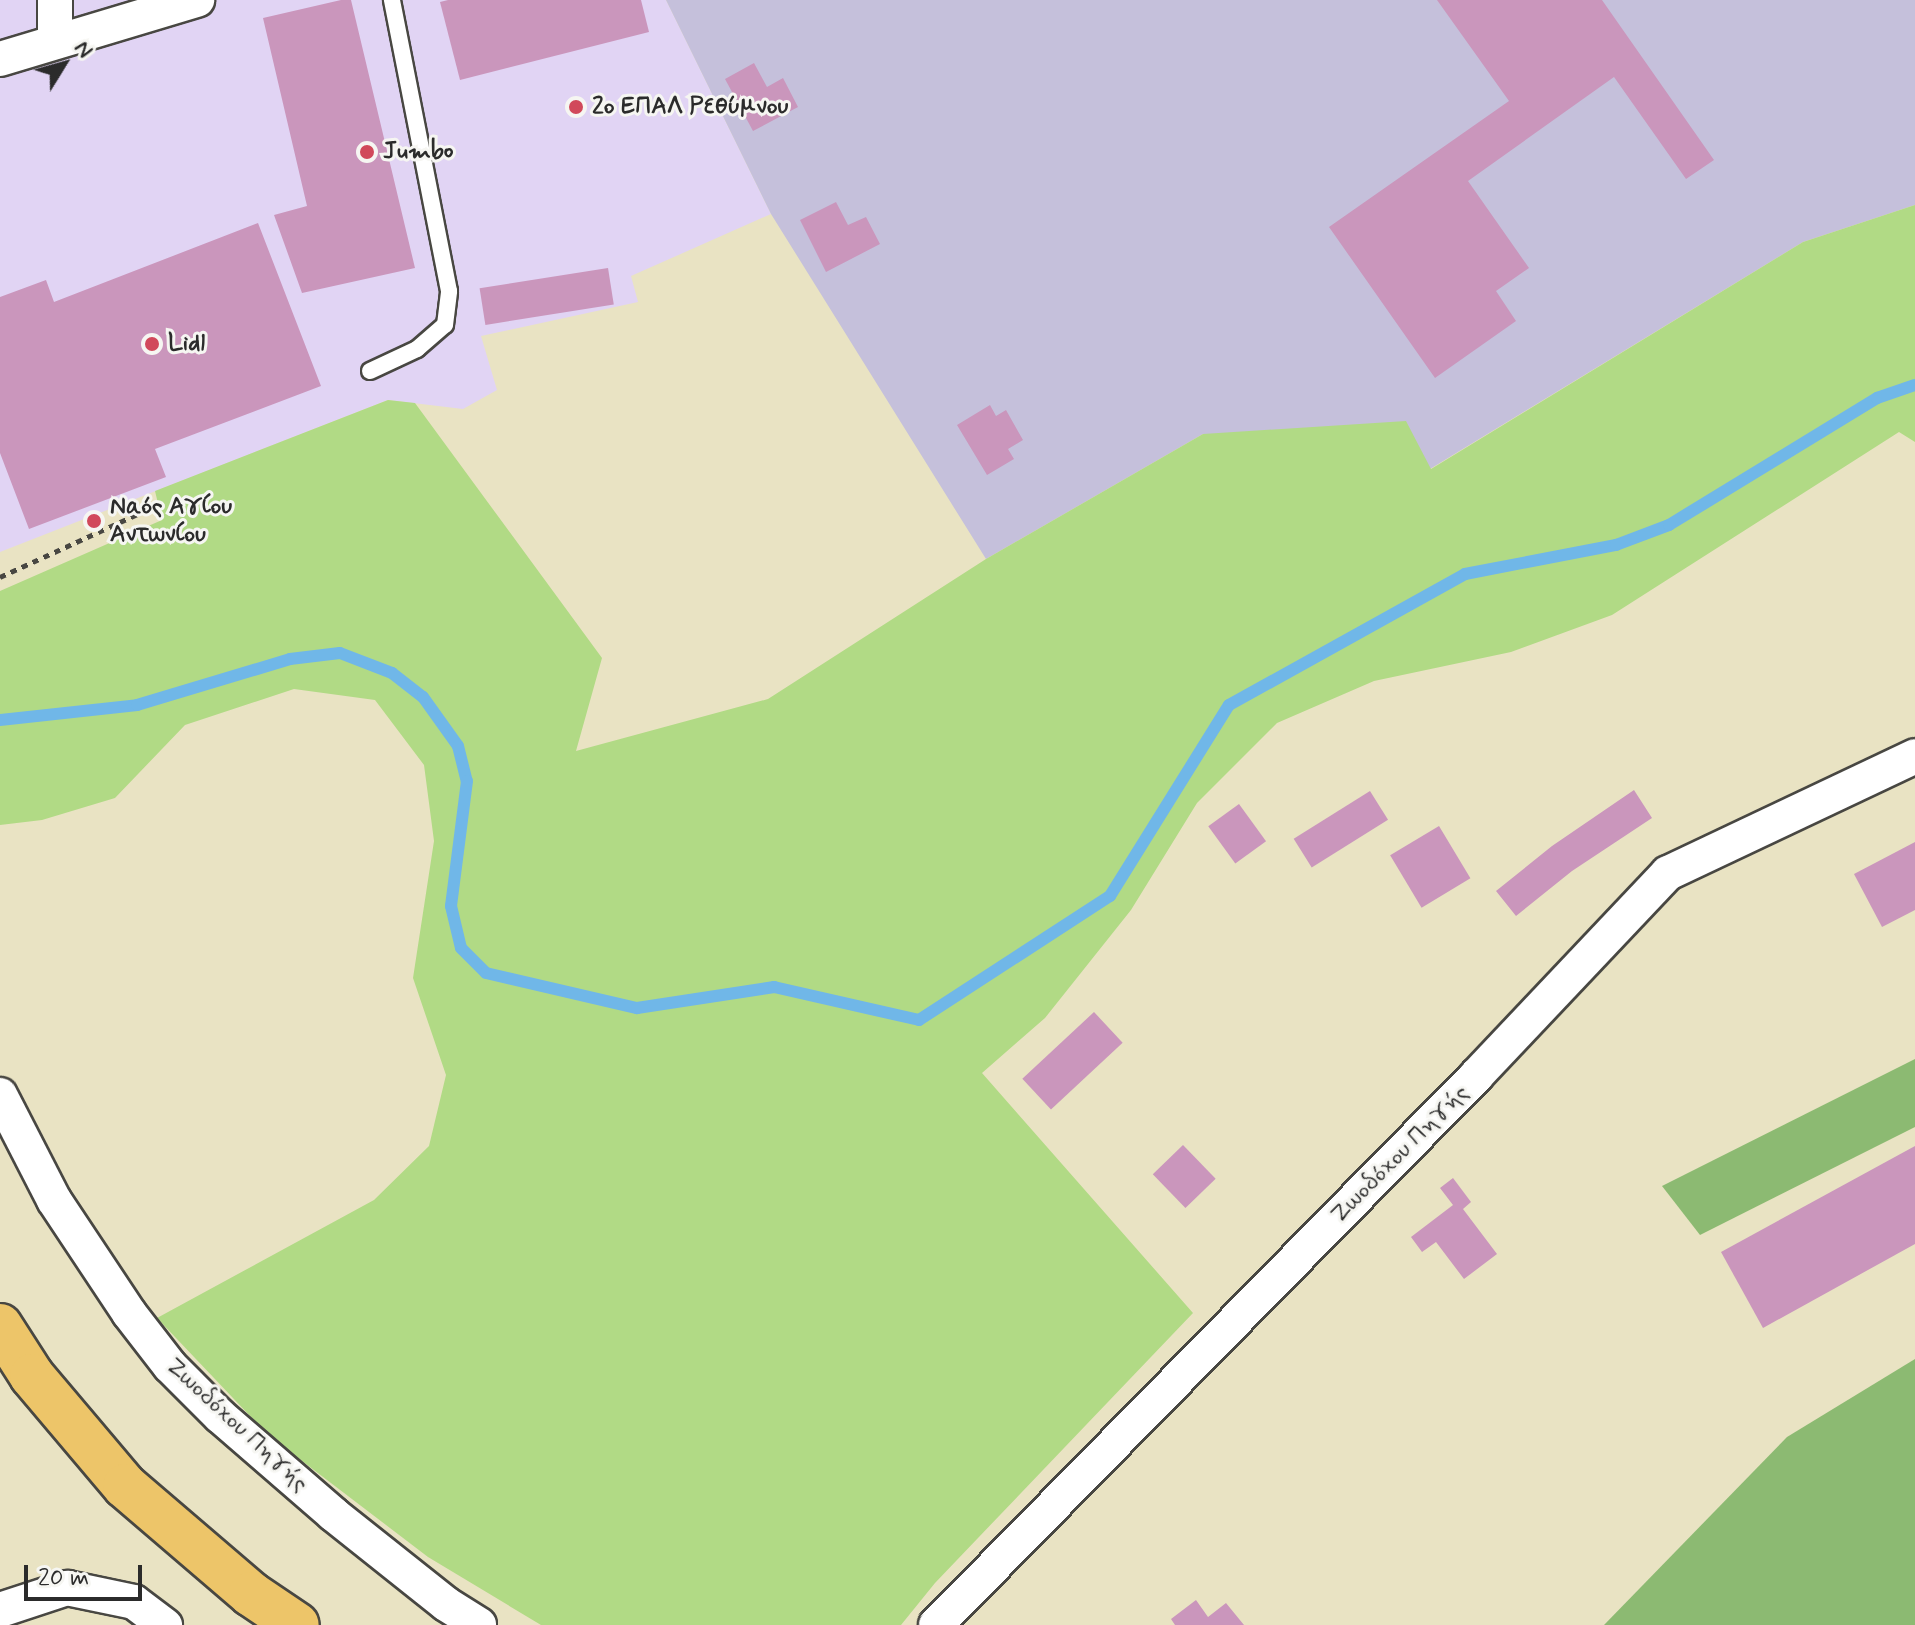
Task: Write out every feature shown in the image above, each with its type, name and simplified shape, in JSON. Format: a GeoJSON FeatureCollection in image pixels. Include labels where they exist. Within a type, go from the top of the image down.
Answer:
{"type":"FeatureCollection","features":[{"type":"Feature","properties":{"kind":"main road"},"geometry":{"type":"LineString","coordinates":[[0,1326],[32,1376],[125,1486],[251,1594],[297,1625]]}},
{"type":"Feature","properties":{"kind":"street"},"geometry":{"type":"LineString","coordinates":[[55,0],[55,40]]}},
{"type":"Feature","properties":{"kind":"street"},"geometry":{"type":"LineString","coordinates":[[0,59],[55,40],[197,0]]}},
{"type":"Feature","properties":{"kind":"street","name":"Ζωοδόχου Πηγής"},"geometry":{"type":"LineString","coordinates":[[936,1625],[1476,1076],[1668,873],[1915,756]]}},
{"type":"Feature","properties":{"kind":"street","name":"Ζωοδόχου Πηγής"},"geometry":{"type":"LineString","coordinates":[[0,1095],[54,1200],[129,1313],[170,1366],[220,1416],[333,1514],[446,1604],[479,1625]]}},
{"type":"Feature","properties":{"kind":"street"},"geometry":{"type":"LineString","coordinates":[[0,1610],[67,1588],[134,1602],[165,1625]]}},
{"type":"Feature","properties":{"kind":"lane"},"geometry":{"type":"LineString","coordinates":[[370,371],[417,349],[445,325],[449,291],[392,0]]}},
{"type":"Feature","properties":{"kind":"path"},"geometry":{"type":"LineString","coordinates":[[0,577],[144,511]]}},
{"type":"Feature","properties":{"kind":"shaded area"},"geometry":{"type":"Polygon","coordinates":[[[0,0],[666,0],[771,214],[631,276],[638,302],[481,336],[497,390],[463,409],[388,400],[0,552],[0,0]]]}},
{"type":"Feature","properties":{"kind":"shaded area"},"geometry":{"type":"Polygon","coordinates":[[[666,0],[1915,0],[1915,205],[1803,242],[1430,469],[1203,434],[986,559],[771,214],[666,0]]]}},
{"type":"Feature","properties":{"kind":"green space"},"geometry":{"type":"Polygon","coordinates":[[[1915,205],[1915,442],[1899,432],[1612,615],[1511,652],[1374,681],[1277,723],[1197,803],[1131,910],[1045,1018],[982,1073],[1193,1313],[935,1583],[901,1625],[541,1625],[428,1557],[268,1435],[157,1318],[374,1200],[429,1146],[446,1075],[413,978],[434,841],[424,765],[375,700],[294,689],[185,725],[115,798],[42,820],[0,825],[0,591],[162,520],[155,491],[388,400],[415,403],[602,658],[576,751],[768,699],[986,559],[1203,434],[1406,421],[1431,469],[1803,242],[1915,205]]]}},
{"type":"Feature","properties":{"kind":"green space"},"geometry":{"type":"Polygon","coordinates":[[[1915,1059],[1915,1127],[1700,1235],[1662,1186],[1915,1059]]]}},
{"type":"Feature","properties":{"kind":"green space"},"geometry":{"type":"Polygon","coordinates":[[[1915,1359],[1915,1625],[1604,1625],[1787,1437],[1915,1359]]]}},
{"type":"Feature","properties":{"kind":"building"},"geometry":{"type":"Polygon","coordinates":[[[351,0],[415,268],[302,293],[274,215],[307,206],[263,18],[351,0]]]}},
{"type":"Feature","properties":{"kind":"building"},"geometry":{"type":"Polygon","coordinates":[[[641,0],[649,32],[460,80],[440,2],[641,0]]]}},
{"type":"Feature","properties":{"kind":"building"},"geometry":{"type":"Polygon","coordinates":[[[1437,0],[1602,0],[1714,160],[1686,179],[1614,77],[1468,181],[1529,268],[1496,291],[1516,321],[1435,378],[1329,227],[1509,101],[1437,0]]]}},
{"type":"Feature","properties":{"kind":"building"},"geometry":{"type":"Polygon","coordinates":[[[754,63],[767,87],[783,78],[798,107],[753,131],[725,79],[754,63]]]}},
{"type":"Feature","properties":{"kind":"building"},"geometry":{"type":"Polygon","coordinates":[[[836,202],[848,225],[866,217],[880,244],[826,272],[800,220],[836,202]]]}},
{"type":"Feature","properties":{"kind":"building","name":"Lidl"},"geometry":{"type":"Polygon","coordinates":[[[258,223],[321,386],[155,449],[166,477],[29,529],[0,453],[0,297],[46,280],[54,302],[258,223]]]}},
{"type":"Feature","properties":{"kind":"building"},"geometry":{"type":"Polygon","coordinates":[[[608,268],[614,305],[485,325],[480,288],[608,268]]]}},
{"type":"Feature","properties":{"kind":"building"},"geometry":{"type":"Polygon","coordinates":[[[990,405],[996,416],[1006,410],[1023,440],[1008,449],[1014,459],[987,475],[957,425],[990,405]]]}},
{"type":"Feature","properties":{"kind":"building"},"geometry":{"type":"Polygon","coordinates":[[[1634,790],[1652,818],[1572,871],[1516,916],[1496,891],[1552,846],[1634,790]]]}},
{"type":"Feature","properties":{"kind":"building"},"geometry":{"type":"Polygon","coordinates":[[[1370,791],[1388,820],[1312,868],[1294,839],[1370,791]]]}},
{"type":"Feature","properties":{"kind":"building"},"geometry":{"type":"Polygon","coordinates":[[[1239,804],[1266,841],[1235,864],[1208,826],[1239,804]]]}},
{"type":"Feature","properties":{"kind":"building"},"geometry":{"type":"Polygon","coordinates":[[[1439,826],[1470,878],[1422,908],[1390,855],[1439,826]]]}},
{"type":"Feature","properties":{"kind":"building"},"geometry":{"type":"Polygon","coordinates":[[[1915,842],[1915,910],[1882,927],[1854,874],[1915,842]]]}},
{"type":"Feature","properties":{"kind":"building"},"geometry":{"type":"Polygon","coordinates":[[[1094,1012],[1123,1043],[1051,1110],[1022,1079],[1094,1012]]]}},
{"type":"Feature","properties":{"kind":"building"},"geometry":{"type":"Polygon","coordinates":[[[1183,1145],[1216,1179],[1185,1208],[1153,1174],[1183,1145]]]}},
{"type":"Feature","properties":{"kind":"building"},"geometry":{"type":"Polygon","coordinates":[[[1915,1146],[1915,1244],[1763,1328],[1721,1252],[1915,1146]]]}},
{"type":"Feature","properties":{"kind":"building"},"geometry":{"type":"Polygon","coordinates":[[[1453,1178],[1471,1202],[1463,1209],[1497,1254],[1464,1279],[1436,1242],[1422,1252],[1411,1237],[1453,1205],[1440,1188],[1453,1178]]]}},
{"type":"Feature","properties":{"kind":"building"},"geometry":{"type":"Polygon","coordinates":[[[1196,1600],[1208,1617],[1226,1603],[1244,1625],[1175,1625],[1171,1619],[1196,1600]]]}},
{"type":"Feature","properties":{"kind":"waterway"},"geometry":{"type":"LineString","coordinates":[[0,720],[137,705],[290,659],[340,653],[392,673],[423,697],[458,746],[467,781],[451,906],[461,948],[486,973],[637,1008],[774,987],[919,1020],[1110,896],[1229,705],[1465,574],[1616,545],[1669,525],[1877,398],[1915,385]]}},
{"type":"Feature","properties":{"kind":"place","name":"2ο ΕΠΑΛ Ρεθύμνου"},"geometry":{"type":"Point","coordinates":[576,107]}},
{"type":"Feature","properties":{"kind":"place","name":"Jumbo"},"geometry":{"type":"Point","coordinates":[367,152]}},
{"type":"Feature","properties":{"kind":"place","name":"Lidl"},"geometry":{"type":"Point","coordinates":[152,344]}},
{"type":"Feature","properties":{"kind":"place","name":"Ναός Αγίου Αντωνίου"},"geometry":{"type":"Point","coordinates":[94,521]}}]}
